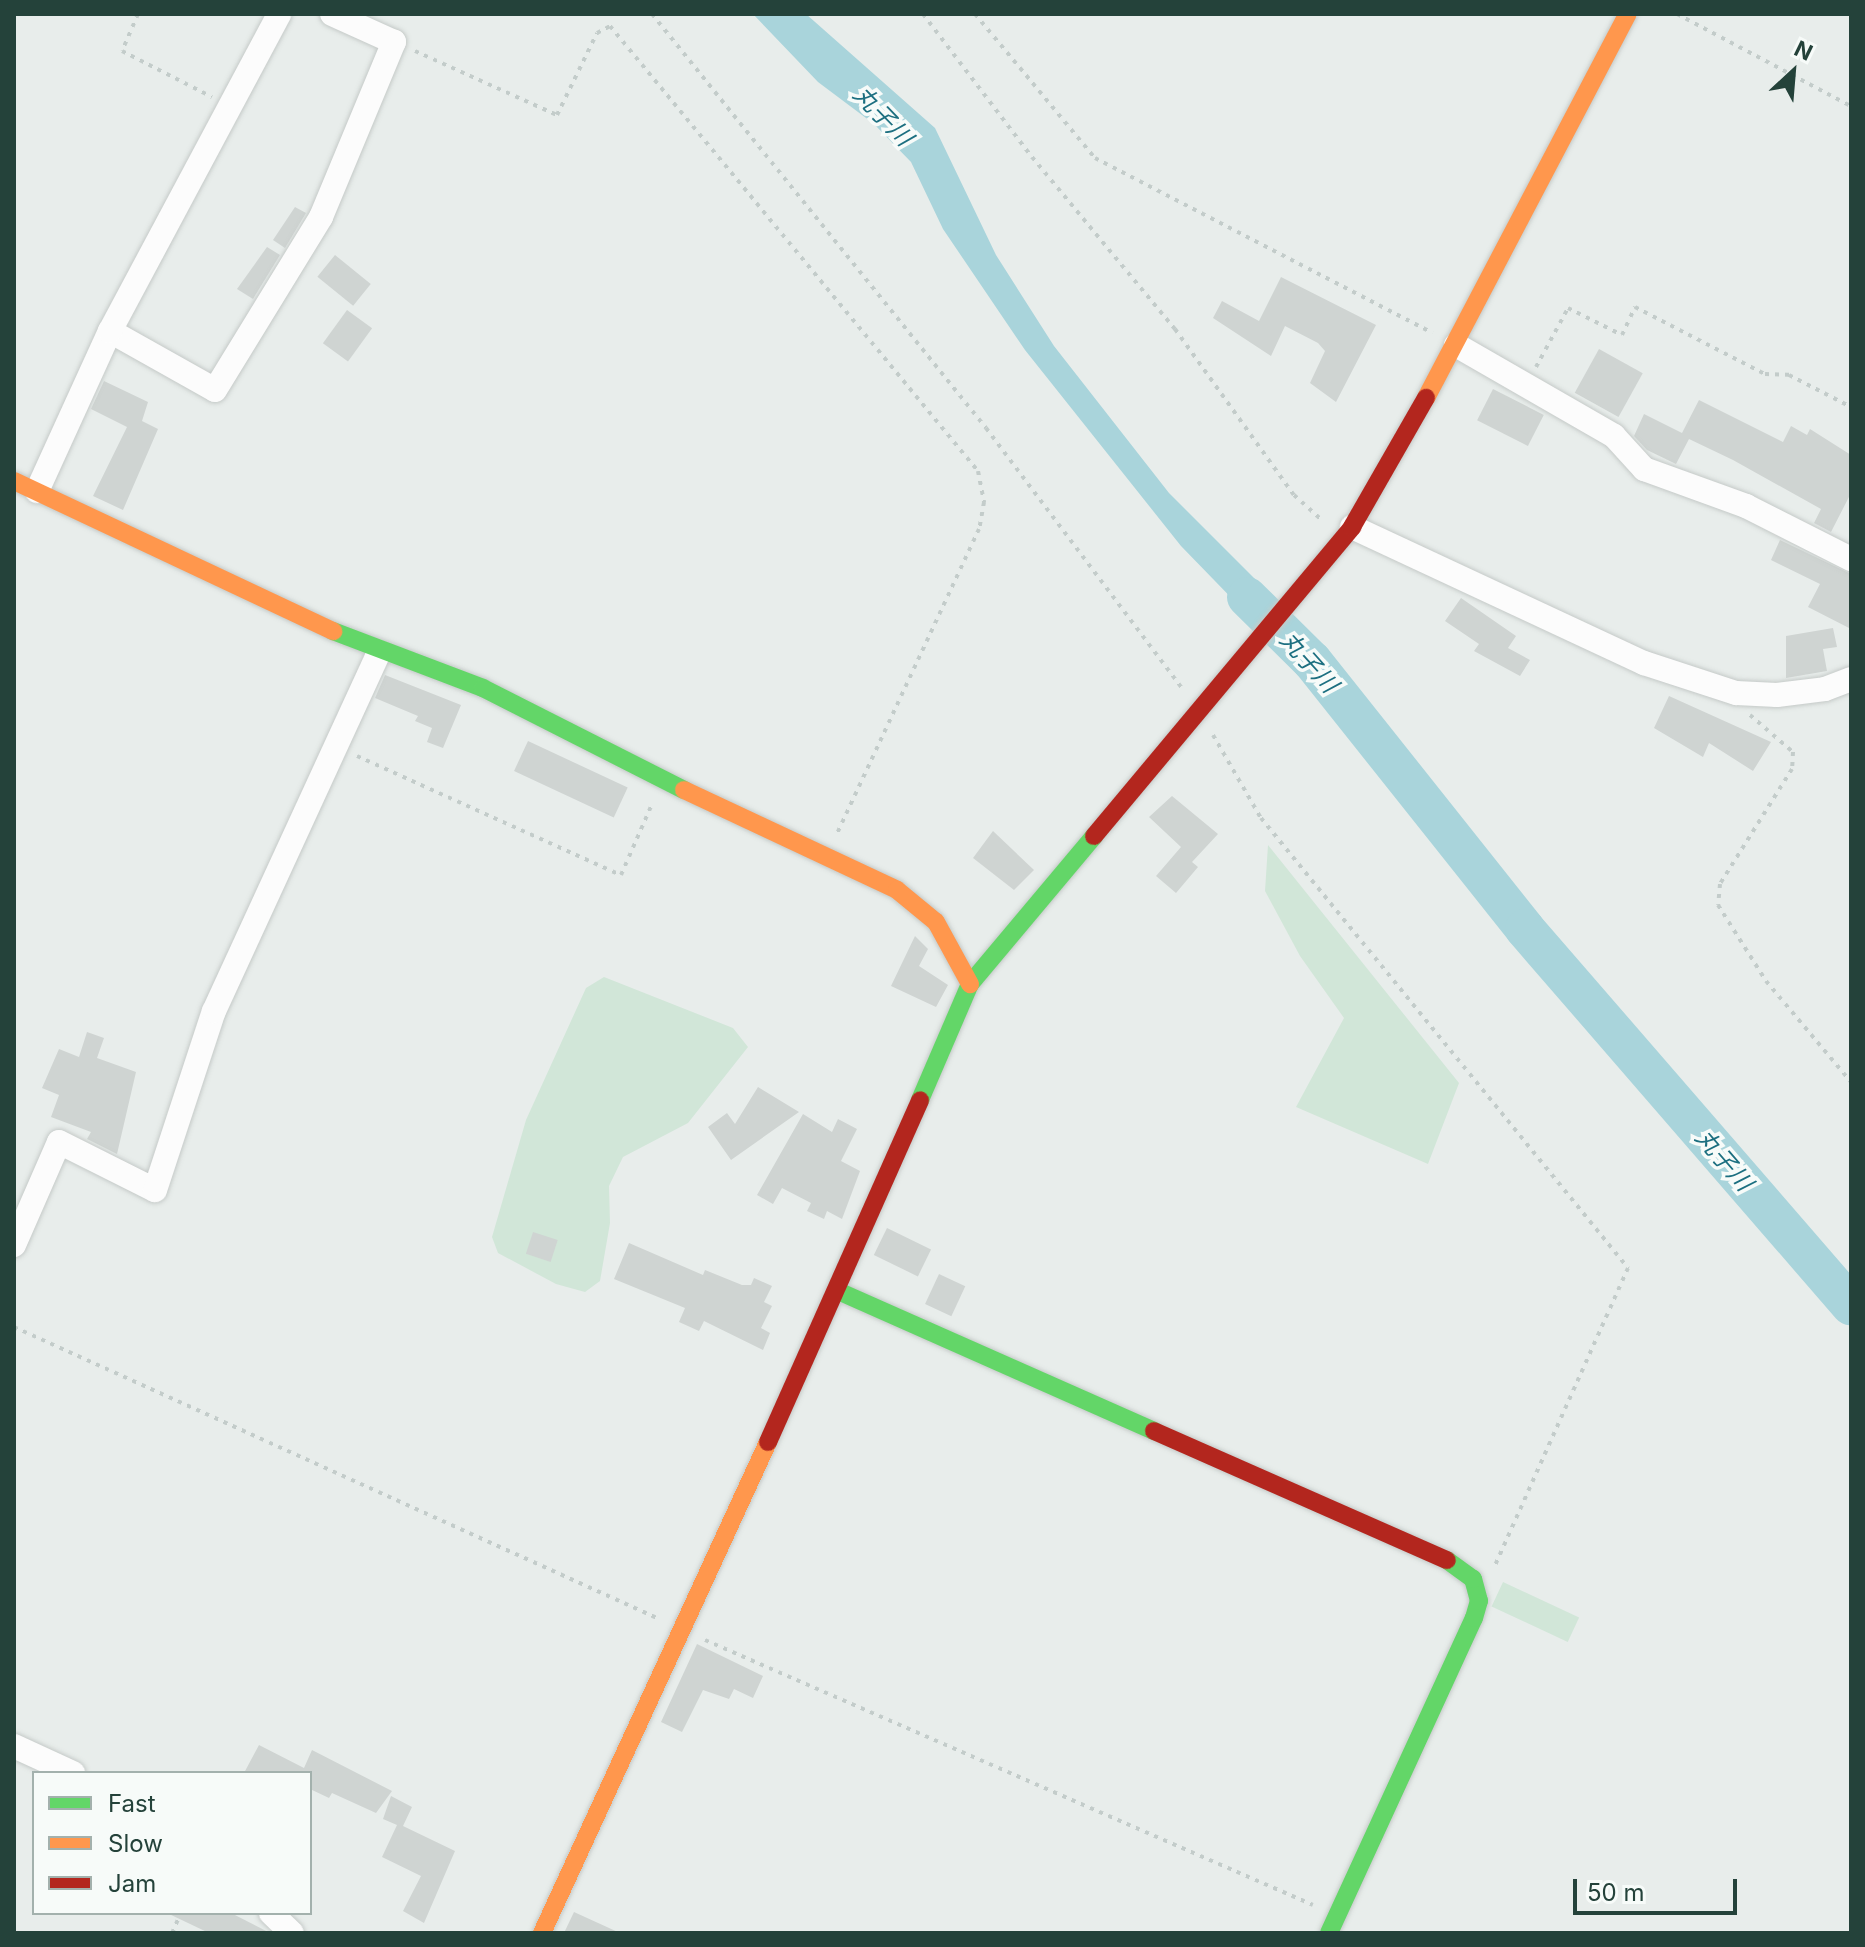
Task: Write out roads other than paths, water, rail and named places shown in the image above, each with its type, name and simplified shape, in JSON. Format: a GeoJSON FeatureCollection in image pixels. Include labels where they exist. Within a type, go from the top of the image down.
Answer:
{"type":"FeatureCollection","features":[{"type":"Feature","properties":{"kind":"street"},"geometry":{"type":"LineString","coordinates":[[37,491],[110,331],[279,14]]}},
{"type":"Feature","properties":{"kind":"street"},"geometry":{"type":"LineString","coordinates":[[110,331],[215,390],[321,217],[394,42],[332,14]]}},
{"type":"Feature","properties":{"kind":"street"},"geometry":{"type":"LineString","coordinates":[[542,1933],[838,1291],[970,984],[1347,532],[1456,345],[1628,14]]}},
{"type":"Feature","properties":{"kind":"street"},"geometry":{"type":"LineString","coordinates":[[1456,345],[1614,436],[1644,469],[1746,506],[1851,559]]}},
{"type":"Feature","properties":{"kind":"street"},"geometry":{"type":"LineString","coordinates":[[14,481],[379,652],[483,688],[662,779],[897,890],[936,922],[970,984]]}},
{"type":"Feature","properties":{"kind":"street"},"geometry":{"type":"LineString","coordinates":[[1347,532],[1644,663],[1736,693],[1793,693],[1851,679]]}},
{"type":"Feature","properties":{"kind":"street"},"geometry":{"type":"LineString","coordinates":[[14,1245],[59,1142],[155,1190],[214,1011],[379,652]]}},
{"type":"Feature","properties":{"kind":"street"},"geometry":{"type":"LineString","coordinates":[[838,1291],[1451,1562],[1473,1579],[1479,1601],[1332,1924]]}},
{"type":"Feature","properties":{"kind":"street"},"geometry":{"type":"LineString","coordinates":[[14,1746],[69,1771]]}},
{"type":"Feature","properties":{"kind":"street"},"geometry":{"type":"LineString","coordinates":[[273,1915],[292,1933]]}},
{"type":"Feature","properties":{"kind":"water"},"geometry":{"type":"Polygon","coordinates":[[[753,14],[806,14],[935,128],[996,255],[1054,346],[1169,493],[1298,622],[1278,646],[1181,546],[1025,350],[943,229],[911,162],[874,124],[818,82],[753,14]]]}},
{"type":"Feature","properties":{"kind":"waterway","name":"丸子川"},"geometry":{"type":"LineString","coordinates":[[1247,597],[1312,661],[1525,929],[1851,1306]]}}]}
